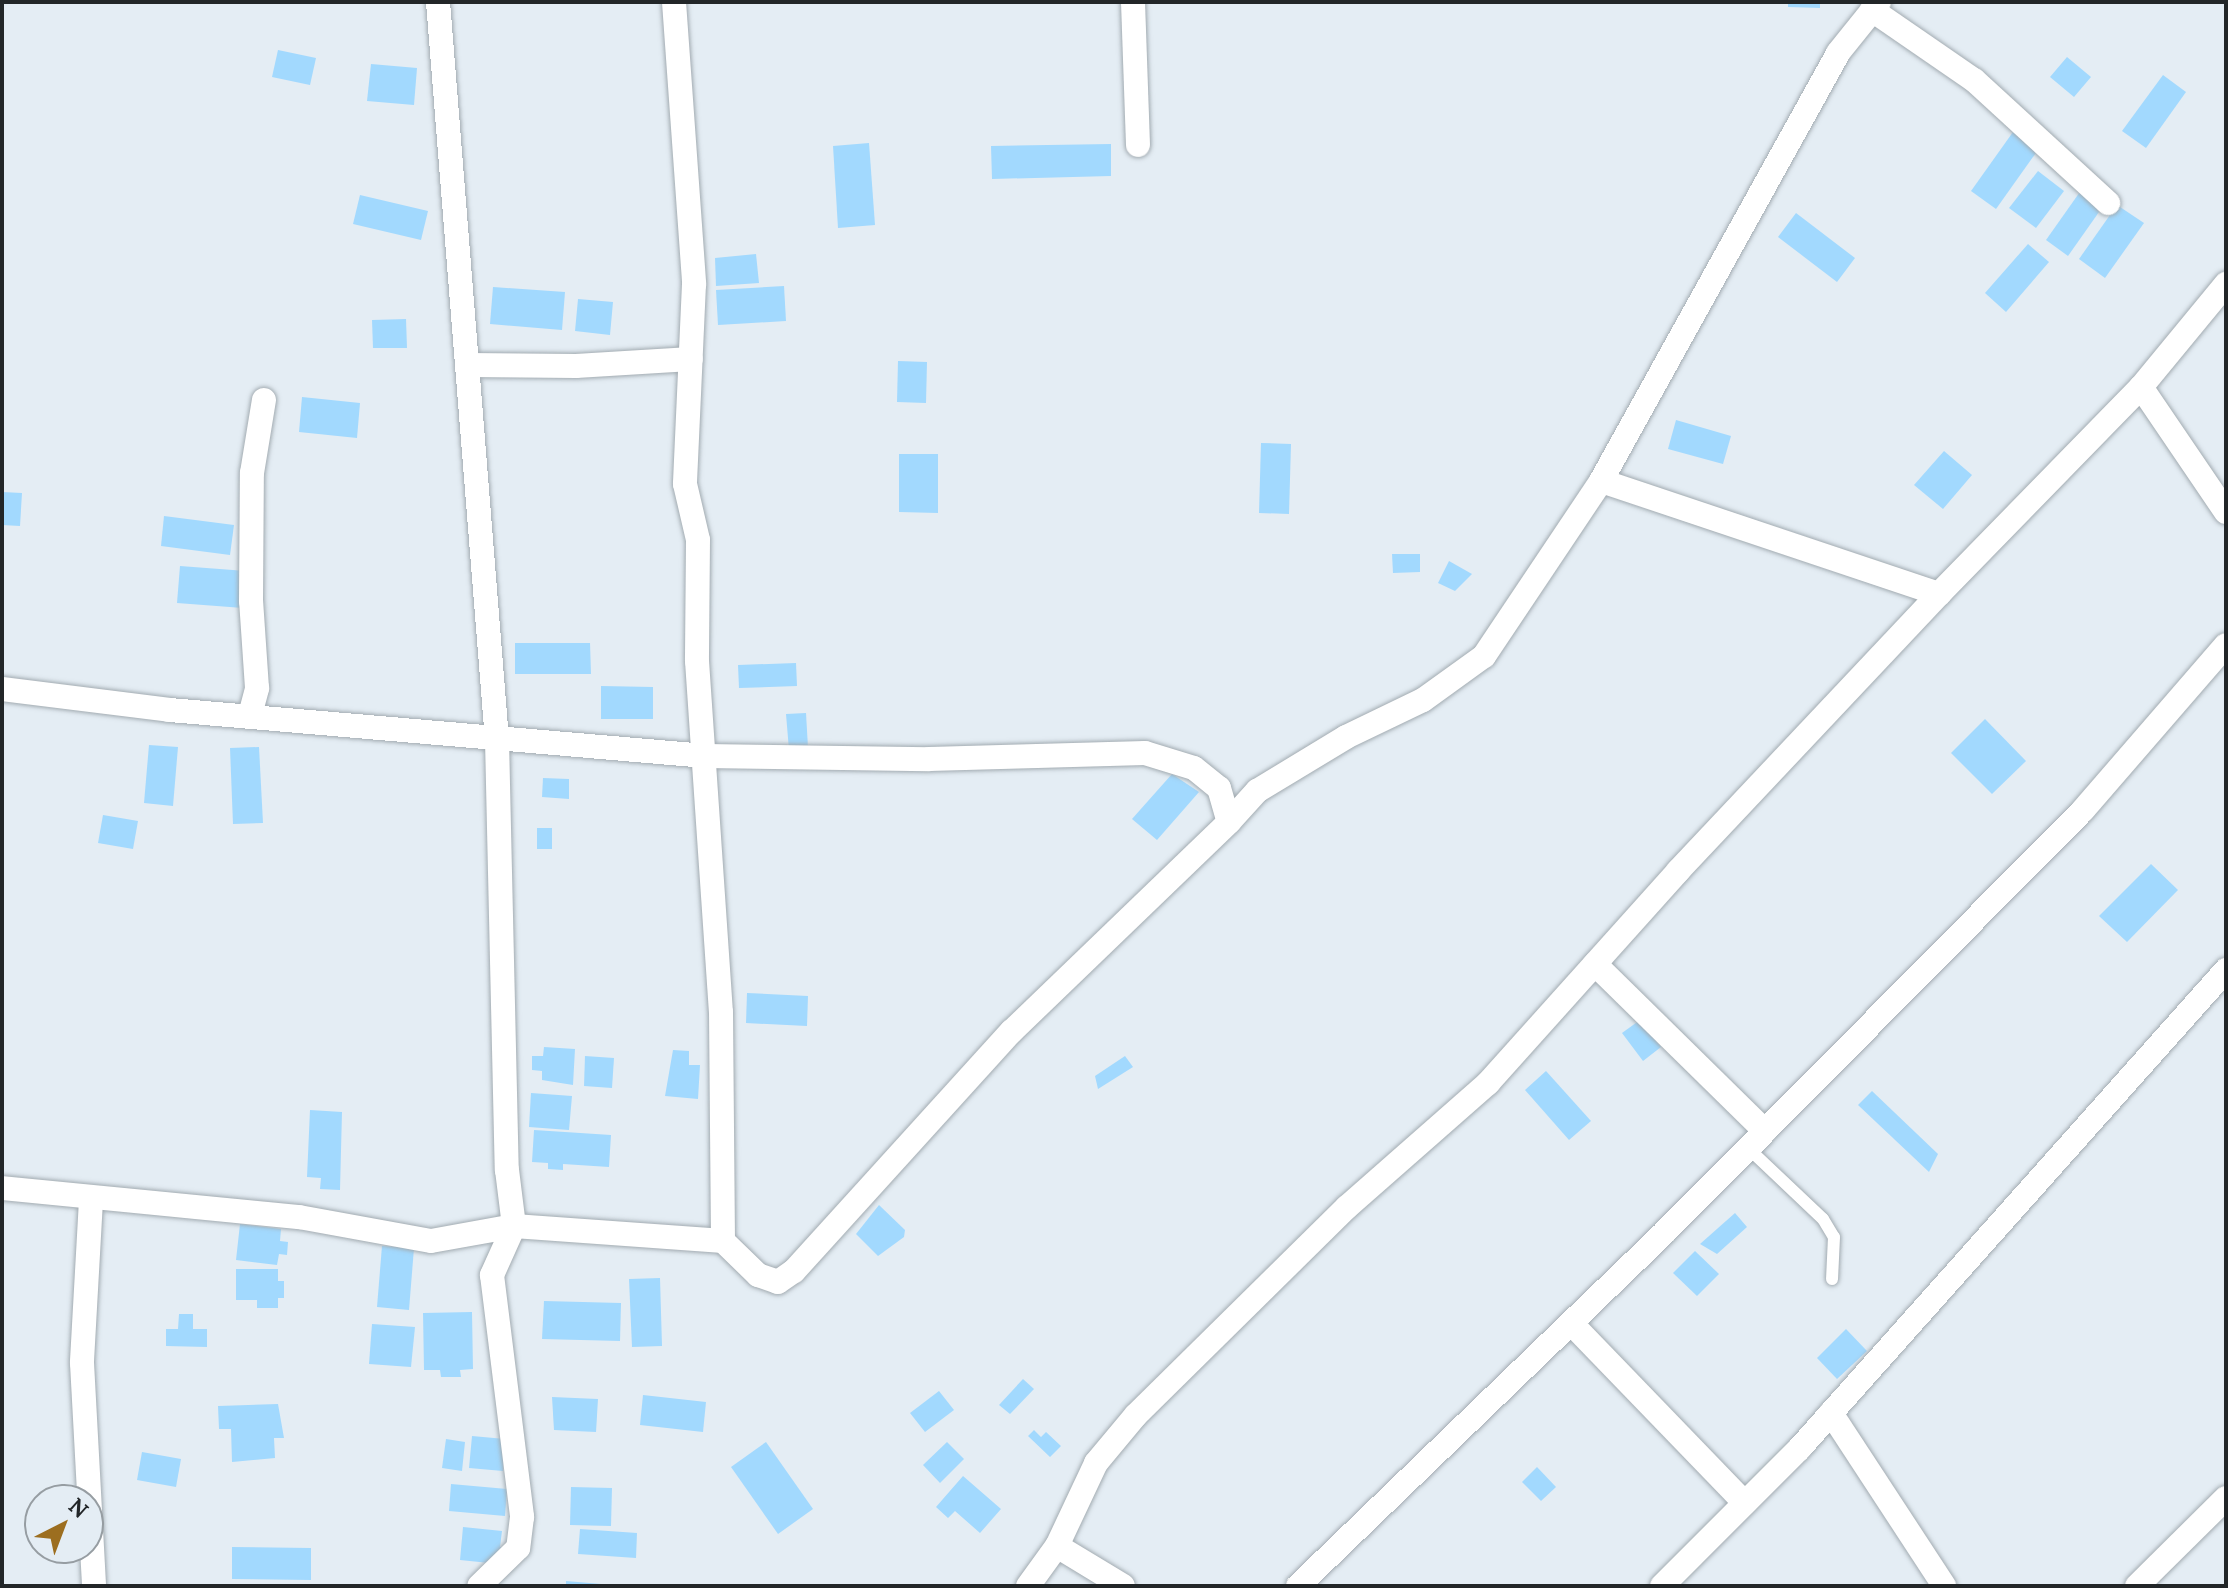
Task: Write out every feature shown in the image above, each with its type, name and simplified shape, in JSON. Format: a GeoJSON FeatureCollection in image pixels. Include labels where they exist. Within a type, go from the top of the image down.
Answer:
{"type":"FeatureCollection","features":[{"type":"Feature","properties":{"kind":"street"},"geometry":{"type":"LineString","coordinates":[[438,2],[497,740],[507,1170],[514,1226],[492,1275],[522,1517],[518,1548],[479,1586]]}},
{"type":"Feature","properties":{"kind":"street"},"geometry":{"type":"LineString","coordinates":[[674,2],[694,284],[685,484],[698,540],[697,661],[721,1012],[723,1241]]}},
{"type":"Feature","properties":{"kind":"street"},"geometry":{"type":"LineString","coordinates":[[1133,2],[1138,145]]}},
{"type":"Feature","properties":{"kind":"street"},"geometry":{"type":"LineString","coordinates":[[2,1188],[91,1200],[299,1217],[431,1241],[514,1226],[723,1241],[758,1275],[778,1282],[794,1271],[1012,1031],[1229,822],[1257,791],[1346,737],[1423,700],[1480,661],[1601,481],[1792,132],[1838,53],[1876,6],[1974,80],[2108,203]]}},
{"type":"Feature","properties":{"kind":"street"},"geometry":{"type":"LineString","coordinates":[[1028,1586],[1057,1546],[1096,1463],[1136,1415],[1347,1207],[1488,1083],[1939,594],[2141,387],[2226,284]]}},
{"type":"Feature","properties":{"kind":"street"},"geometry":{"type":"LineString","coordinates":[[468,365],[576,366],[691,359]]}},
{"type":"Feature","properties":{"kind":"street"},"geometry":{"type":"LineString","coordinates":[[2141,387],[2226,512]]}},
{"type":"Feature","properties":{"kind":"street"},"geometry":{"type":"LineString","coordinates":[[250,715],[257,688],[251,601],[252,473],[264,400]]}},
{"type":"Feature","properties":{"kind":"street"},"geometry":{"type":"LineString","coordinates":[[1601,481],[1939,594]]}},
{"type":"Feature","properties":{"kind":"street"},"geometry":{"type":"LineString","coordinates":[[1298,1586],[1571,1323],[2083,810],[2226,645]]}},
{"type":"Feature","properties":{"kind":"street"},"geometry":{"type":"LineString","coordinates":[[2,689],[497,740],[705,756],[929,759],[1145,753],[1194,768],[1219,788],[1229,822]]}},
{"type":"Feature","properties":{"kind":"street"},"geometry":{"type":"LineString","coordinates":[[1595,964],[1756,1139]]}},
{"type":"Feature","properties":{"kind":"street"},"geometry":{"type":"LineString","coordinates":[[1662,1586],[1831,1413],[2226,970]]}},
{"type":"Feature","properties":{"kind":"street"},"geometry":{"type":"LineString","coordinates":[[91,1200],[82,1363],[94,1586]]}},
{"type":"Feature","properties":{"kind":"street"},"geometry":{"type":"LineString","coordinates":[[1571,1323],[1745,1503]]}},
{"type":"Feature","properties":{"kind":"street"},"geometry":{"type":"LineString","coordinates":[[1831,1413],[1944,1586]]}},
{"type":"Feature","properties":{"kind":"street"},"geometry":{"type":"LineString","coordinates":[[2137,1586],[2226,1498]]}},
{"type":"Feature","properties":{"kind":"street"},"geometry":{"type":"LineString","coordinates":[[1057,1546],[1123,1586]]}},
{"type":"Feature","properties":{"kind":"lane"},"geometry":{"type":"LineString","coordinates":[[1756,1139],[1823,1219],[1834,1237],[1832,1279]]}},
{"type":"Feature","properties":{"kind":"building"},"geometry":{"type":"Polygon","coordinates":[[[1788,2],[1820,2],[1820,8],[1788,7],[1788,2]]]}},
{"type":"Feature","properties":{"kind":"building"},"geometry":{"type":"Polygon","coordinates":[[[278,50],[316,58],[310,85],[272,77],[278,50]]]}},
{"type":"Feature","properties":{"kind":"building"},"geometry":{"type":"Polygon","coordinates":[[[2067,57],[2091,77],[2074,97],[2050,77],[2067,57]]]}},
{"type":"Feature","properties":{"kind":"building"},"geometry":{"type":"Polygon","coordinates":[[[371,64],[417,68],[414,105],[367,101],[371,64]]]}},
{"type":"Feature","properties":{"kind":"building"},"geometry":{"type":"Polygon","coordinates":[[[2163,75],[2186,92],[2146,148],[2122,131],[2163,75]]]}},
{"type":"Feature","properties":{"kind":"building"},"geometry":{"type":"Polygon","coordinates":[[[2013,132],[2038,150],[1996,209],[1971,191],[2013,132]]]}},
{"type":"Feature","properties":{"kind":"building"},"geometry":{"type":"Polygon","coordinates":[[[869,143],[875,225],[838,228],[833,146],[869,143]]]}},
{"type":"Feature","properties":{"kind":"building"},"geometry":{"type":"Polygon","coordinates":[[[1111,144],[1111,176],[992,179],[991,146],[1111,144]]]}},
{"type":"Feature","properties":{"kind":"building"},"geometry":{"type":"Polygon","coordinates":[[[2038,171],[2064,191],[2036,228],[2009,208],[2038,171]]]}},
{"type":"Feature","properties":{"kind":"building"},"geometry":{"type":"Polygon","coordinates":[[[2082,189],[2099,212],[2068,256],[2046,240],[2082,189]]]}},
{"type":"Feature","properties":{"kind":"building"},"geometry":{"type":"Polygon","coordinates":[[[360,195],[428,211],[421,240],[353,224],[360,195]]]}},
{"type":"Feature","properties":{"kind":"building"},"geometry":{"type":"Polygon","coordinates":[[[2117,205],[2144,223],[2105,278],[2079,259],[2117,205]]]}},
{"type":"Feature","properties":{"kind":"building"},"geometry":{"type":"Polygon","coordinates":[[[1796,213],[1855,258],[1837,282],[1778,237],[1796,213]]]}},
{"type":"Feature","properties":{"kind":"building"},"geometry":{"type":"Polygon","coordinates":[[[2028,244],[2049,262],[2006,312],[1985,293],[2028,244]]]}},
{"type":"Feature","properties":{"kind":"building"},"geometry":{"type":"Polygon","coordinates":[[[756,254],[759,283],[716,286],[715,258],[756,254]]]}},
{"type":"Feature","properties":{"kind":"building"},"geometry":{"type":"Polygon","coordinates":[[[784,286],[786,321],[718,325],[716,290],[784,286]]]}},
{"type":"Feature","properties":{"kind":"building"},"geometry":{"type":"Polygon","coordinates":[[[493,287],[565,292],[562,330],[490,324],[493,287]]]}},
{"type":"Feature","properties":{"kind":"building"},"geometry":{"type":"Polygon","coordinates":[[[578,299],[613,302],[610,335],[575,331],[578,299]]]}},
{"type":"Feature","properties":{"kind":"building"},"geometry":{"type":"Polygon","coordinates":[[[406,319],[407,348],[373,348],[372,320],[406,319]]]}},
{"type":"Feature","properties":{"kind":"building"},"geometry":{"type":"Polygon","coordinates":[[[898,361],[927,362],[926,403],[897,402],[898,361]]]}},
{"type":"Feature","properties":{"kind":"building"},"geometry":{"type":"Polygon","coordinates":[[[302,397],[360,403],[357,438],[299,432],[302,397]]]}},
{"type":"Feature","properties":{"kind":"building"},"geometry":{"type":"Polygon","coordinates":[[[1676,420],[1731,436],[1723,464],[1668,449],[1676,420]]]}},
{"type":"Feature","properties":{"kind":"building"},"geometry":{"type":"Polygon","coordinates":[[[1261,443],[1291,444],[1289,514],[1259,513],[1261,443]]]}},
{"type":"Feature","properties":{"kind":"building"},"geometry":{"type":"Polygon","coordinates":[[[1944,451],[1972,475],[1943,509],[1914,485],[1944,451]]]}},
{"type":"Feature","properties":{"kind":"building"},"geometry":{"type":"Polygon","coordinates":[[[899,454],[938,454],[938,513],[899,512],[899,454]]]}},
{"type":"Feature","properties":{"kind":"building"},"geometry":{"type":"Polygon","coordinates":[[[2,492],[22,493],[20,526],[2,525],[2,492]]]}},
{"type":"Feature","properties":{"kind":"building"},"geometry":{"type":"Polygon","coordinates":[[[164,516],[234,525],[230,555],[161,546],[164,516]]]}},
{"type":"Feature","properties":{"kind":"building"},"geometry":{"type":"Polygon","coordinates":[[[1392,554],[1420,554],[1420,572],[1393,573],[1392,554]]]}},
{"type":"Feature","properties":{"kind":"building"},"geometry":{"type":"Polygon","coordinates":[[[1449,561],[1472,574],[1455,591],[1438,583],[1449,561]]]}},
{"type":"Feature","properties":{"kind":"building"},"geometry":{"type":"Polygon","coordinates":[[[180,566],[246,571],[243,608],[177,603],[180,566]]]}},
{"type":"Feature","properties":{"kind":"building"},"geometry":{"type":"Polygon","coordinates":[[[515,643],[590,643],[591,674],[515,674],[515,643]]]}},
{"type":"Feature","properties":{"kind":"building"},"geometry":{"type":"Polygon","coordinates":[[[796,663],[797,686],[739,688],[738,665],[796,663]]]}},
{"type":"Feature","properties":{"kind":"building"},"geometry":{"type":"Polygon","coordinates":[[[601,686],[653,687],[653,719],[601,719],[601,686]]]}},
{"type":"Feature","properties":{"kind":"building"},"geometry":{"type":"Polygon","coordinates":[[[806,713],[808,748],[789,750],[786,714],[806,713]]]}},
{"type":"Feature","properties":{"kind":"building"},"geometry":{"type":"Polygon","coordinates":[[[1985,719],[2026,761],[1992,794],[1951,753],[1985,719]]]}},
{"type":"Feature","properties":{"kind":"building"},"geometry":{"type":"Polygon","coordinates":[[[149,745],[178,747],[173,806],[144,803],[149,745]]]}},
{"type":"Feature","properties":{"kind":"building"},"geometry":{"type":"Polygon","coordinates":[[[259,747],[263,823],[233,824],[230,748],[259,747]]]}},
{"type":"Feature","properties":{"kind":"building"},"geometry":{"type":"Polygon","coordinates":[[[1172,774],[1199,792],[1157,840],[1132,819],[1172,774]]]}},
{"type":"Feature","properties":{"kind":"building"},"geometry":{"type":"Polygon","coordinates":[[[543,778],[569,779],[569,799],[542,797],[543,778]]]}},
{"type":"Feature","properties":{"kind":"building"},"geometry":{"type":"Polygon","coordinates":[[[103,815],[138,821],[133,849],[98,843],[103,815]]]}},
{"type":"Feature","properties":{"kind":"building"},"geometry":{"type":"Polygon","coordinates":[[[537,828],[552,828],[552,849],[537,849],[537,828]]]}},
{"type":"Feature","properties":{"kind":"building"},"geometry":{"type":"Polygon","coordinates":[[[2151,864],[2178,890],[2127,942],[2099,916],[2151,864]]]}},
{"type":"Feature","properties":{"kind":"building"},"geometry":{"type":"Polygon","coordinates":[[[747,993],[808,996],[807,1026],[746,1023],[747,993]]]}},
{"type":"Feature","properties":{"kind":"building"},"geometry":{"type":"Polygon","coordinates":[[[1640,1020],[1661,1047],[1643,1061],[1622,1033],[1640,1020]]]}},
{"type":"Feature","properties":{"kind":"building"},"geometry":{"type":"Polygon","coordinates":[[[544,1047],[575,1049],[573,1085],[542,1080],[542,1071],[532,1070],[532,1056],[543,1056],[544,1047]]]}},
{"type":"Feature","properties":{"kind":"building"},"geometry":{"type":"Polygon","coordinates":[[[673,1050],[689,1051],[689,1065],[700,1065],[698,1099],[665,1096],[673,1050]]]}},
{"type":"Feature","properties":{"kind":"building"},"geometry":{"type":"Polygon","coordinates":[[[585,1056],[614,1058],[612,1088],[584,1086],[585,1056]]]}},
{"type":"Feature","properties":{"kind":"building"},"geometry":{"type":"Polygon","coordinates":[[[1125,1056],[1133,1067],[1098,1089],[1095,1076],[1125,1056]]]}},
{"type":"Feature","properties":{"kind":"building"},"geometry":{"type":"Polygon","coordinates":[[[1546,1071],[1591,1121],[1569,1140],[1525,1090],[1546,1071]]]}},
{"type":"Feature","properties":{"kind":"building"},"geometry":{"type":"Polygon","coordinates":[[[1872,1091],[1938,1154],[1929,1172],[1858,1105],[1872,1091]]]}},
{"type":"Feature","properties":{"kind":"building"},"geometry":{"type":"Polygon","coordinates":[[[531,1093],[572,1096],[569,1130],[529,1127],[531,1093]]]}},
{"type":"Feature","properties":{"kind":"building"},"geometry":{"type":"Polygon","coordinates":[[[310,1110],[342,1112],[340,1190],[320,1189],[321,1178],[307,1177],[310,1110]]]}},
{"type":"Feature","properties":{"kind":"building"},"geometry":{"type":"Polygon","coordinates":[[[534,1130],[611,1135],[609,1167],[563,1164],[563,1170],[548,1169],[548,1163],[532,1162],[534,1130]]]}},
{"type":"Feature","properties":{"kind":"building"},"geometry":{"type":"Polygon","coordinates":[[[879,1205],[905,1230],[904,1237],[878,1256],[856,1234],[879,1205]]]}},
{"type":"Feature","properties":{"kind":"building"},"geometry":{"type":"Polygon","coordinates":[[[1735,1213],[1747,1227],[1717,1254],[1700,1244],[1735,1213]]]}},
{"type":"Feature","properties":{"kind":"building"},"geometry":{"type":"Polygon","coordinates":[[[240,1224],[281,1229],[280,1241],[288,1242],[287,1255],[279,1254],[277,1265],[236,1260],[240,1224]]]}},
{"type":"Feature","properties":{"kind":"building"},"geometry":{"type":"Polygon","coordinates":[[[382,1246],[414,1248],[409,1310],[377,1307],[382,1246]]]}},
{"type":"Feature","properties":{"kind":"building"},"geometry":{"type":"Polygon","coordinates":[[[1695,1251],[1719,1274],[1697,1296],[1673,1273],[1695,1251]]]}},
{"type":"Feature","properties":{"kind":"building"},"geometry":{"type":"Polygon","coordinates":[[[236,1269],[278,1269],[278,1281],[284,1281],[284,1298],[278,1298],[278,1308],[257,1308],[257,1300],[236,1300],[236,1269]]]}},
{"type":"Feature","properties":{"kind":"building"},"geometry":{"type":"Polygon","coordinates":[[[660,1278],[662,1346],[632,1347],[629,1279],[660,1278]]]}},
{"type":"Feature","properties":{"kind":"building"},"geometry":{"type":"Polygon","coordinates":[[[544,1301],[621,1303],[620,1341],[542,1339],[544,1301]]]}},
{"type":"Feature","properties":{"kind":"building"},"geometry":{"type":"Polygon","coordinates":[[[472,1312],[473,1369],[460,1370],[461,1377],[441,1377],[440,1370],[424,1370],[423,1313],[472,1312]]]}},
{"type":"Feature","properties":{"kind":"building"},"geometry":{"type":"Polygon","coordinates":[[[179,1314],[193,1314],[193,1329],[207,1329],[207,1347],[166,1346],[166,1329],[178,1329],[179,1314]]]}},
{"type":"Feature","properties":{"kind":"building"},"geometry":{"type":"Polygon","coordinates":[[[372,1324],[415,1327],[411,1367],[369,1364],[372,1324]]]}},
{"type":"Feature","properties":{"kind":"building"},"geometry":{"type":"Polygon","coordinates":[[[1846,1329],[1867,1351],[1837,1379],[1817,1358],[1846,1329]]]}},
{"type":"Feature","properties":{"kind":"building"},"geometry":{"type":"Polygon","coordinates":[[[1023,1379],[1034,1389],[1010,1414],[999,1405],[1023,1379]]]}},
{"type":"Feature","properties":{"kind":"building"},"geometry":{"type":"Polygon","coordinates":[[[939,1391],[954,1410],[925,1432],[910,1413],[939,1391]]]}},
{"type":"Feature","properties":{"kind":"building"},"geometry":{"type":"Polygon","coordinates":[[[643,1395],[706,1402],[703,1432],[640,1425],[643,1395]]]}},
{"type":"Feature","properties":{"kind":"building"},"geometry":{"type":"Polygon","coordinates":[[[552,1397],[598,1399],[596,1432],[554,1430],[552,1397]]]}},
{"type":"Feature","properties":{"kind":"building"},"geometry":{"type":"Polygon","coordinates":[[[278,1404],[284,1438],[274,1438],[275,1458],[232,1462],[231,1429],[219,1429],[218,1406],[278,1404]]]}},
{"type":"Feature","properties":{"kind":"building"},"geometry":{"type":"Polygon","coordinates":[[[1034,1430],[1041,1437],[1046,1432],[1061,1446],[1050,1457],[1028,1436],[1034,1430]]]}},
{"type":"Feature","properties":{"kind":"building"},"geometry":{"type":"Polygon","coordinates":[[[472,1436],[505,1439],[503,1471],[469,1468],[472,1436]]]}},
{"type":"Feature","properties":{"kind":"building"},"geometry":{"type":"Polygon","coordinates":[[[446,1439],[465,1442],[462,1471],[442,1468],[446,1439]]]}},
{"type":"Feature","properties":{"kind":"building"},"geometry":{"type":"Polygon","coordinates":[[[766,1442],[813,1509],[778,1534],[731,1467],[766,1442]]]}},
{"type":"Feature","properties":{"kind":"building"},"geometry":{"type":"Polygon","coordinates":[[[947,1442],[964,1459],[940,1483],[923,1465],[947,1442]]]}},
{"type":"Feature","properties":{"kind":"building"},"geometry":{"type":"Polygon","coordinates":[[[142,1452],[181,1459],[176,1487],[137,1480],[142,1452]]]}},
{"type":"Feature","properties":{"kind":"building"},"geometry":{"type":"Polygon","coordinates":[[[1537,1467],[1556,1487],[1541,1501],[1522,1482],[1537,1467]]]}},
{"type":"Feature","properties":{"kind":"building"},"geometry":{"type":"Polygon","coordinates":[[[963,1476],[1001,1509],[980,1533],[955,1511],[948,1518],[936,1507],[963,1476]]]}},
{"type":"Feature","properties":{"kind":"building"},"geometry":{"type":"Polygon","coordinates":[[[451,1484],[507,1489],[505,1516],[449,1511],[451,1484]]]}},
{"type":"Feature","properties":{"kind":"building"},"geometry":{"type":"Polygon","coordinates":[[[571,1487],[612,1488],[611,1526],[570,1525],[571,1487]]]}},
{"type":"Feature","properties":{"kind":"building"},"geometry":{"type":"Polygon","coordinates":[[[463,1527],[502,1531],[500,1547],[506,1548],[499,1564],[460,1560],[463,1527]]]}},
{"type":"Feature","properties":{"kind":"building"},"geometry":{"type":"Polygon","coordinates":[[[580,1529],[637,1533],[636,1558],[578,1554],[580,1529]]]}},
{"type":"Feature","properties":{"kind":"building"},"geometry":{"type":"Polygon","coordinates":[[[232,1547],[311,1548],[311,1580],[232,1579],[232,1547]]]}},
{"type":"Feature","properties":{"kind":"building"},"geometry":{"type":"Polygon","coordinates":[[[566,1581],[601,1584],[601,1586],[566,1586],[566,1581]]]}}]}
